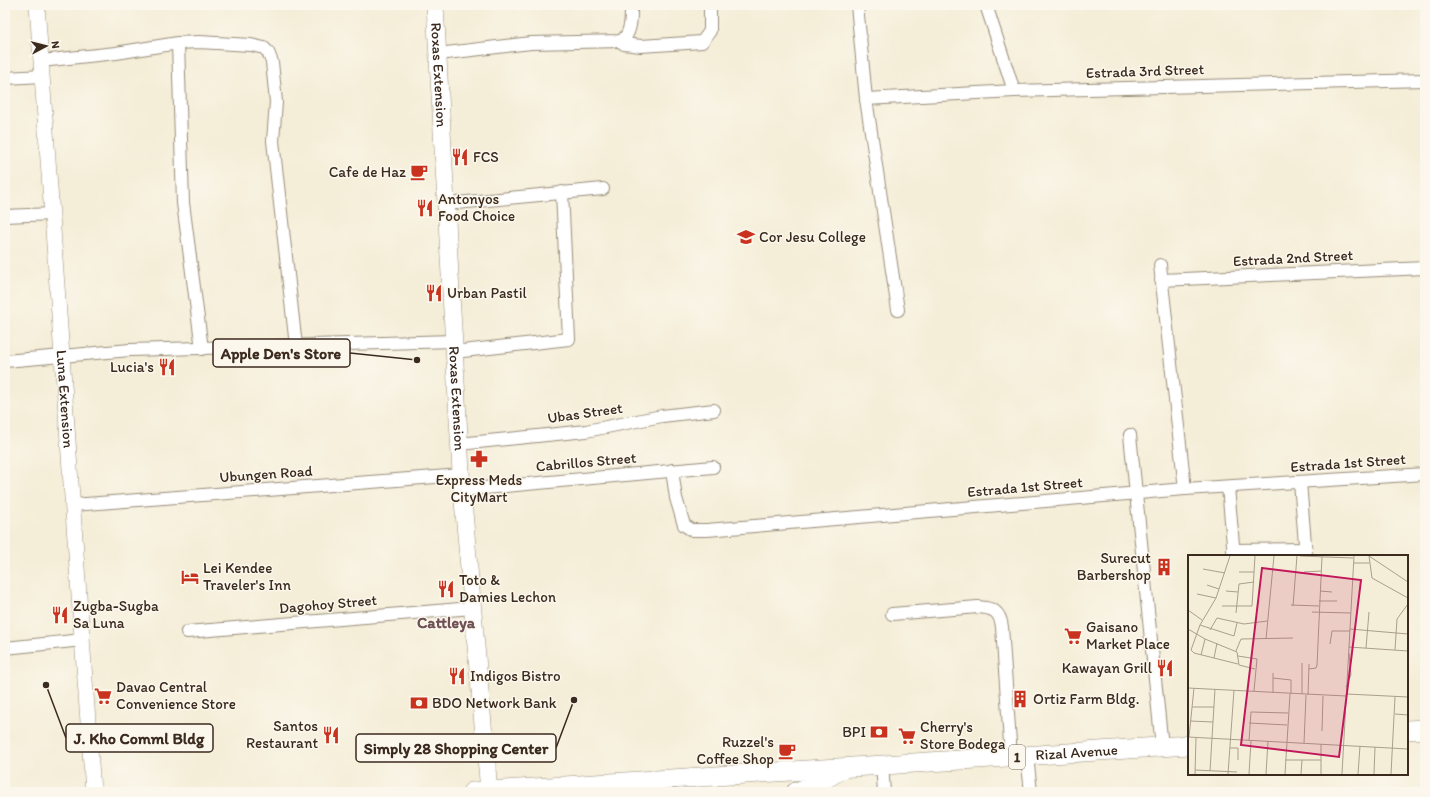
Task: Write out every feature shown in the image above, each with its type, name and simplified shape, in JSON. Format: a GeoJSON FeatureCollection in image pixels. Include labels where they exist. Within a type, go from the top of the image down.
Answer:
{"type":"FeatureCollection","features":[{"type":"Feature","properties":{"kind":"main road","name":"Roxas Extension"},"geometry":{"type":"LineString","coordinates":[[435,5],[459,444],[472,608],[481,791]]}},
{"type":"Feature","properties":{"kind":"main road"},"geometry":{"type":"LineString","coordinates":[[1408,730],[1425,729]]}},
{"type":"Feature","properties":{"kind":"main road","name":"Rizal Avenue"},"geometry":{"type":"LineString","coordinates":[[481,791],[562,789],[882,764],[1019,757],[1188,745]]}},
{"type":"Feature","properties":{"kind":"main road","name":"Rizal Avenue"},"geometry":{"type":"LineString","coordinates":[[796,792],[815,785],[845,767]]}},
{"type":"Feature","properties":{"kind":"street","name":"Luna Extension"},"geometry":{"type":"LineString","coordinates":[[37,5],[93,792]]}},
{"type":"Feature","properties":{"kind":"street"},"geometry":{"type":"LineString","coordinates":[[621,41],[626,37],[628,30],[631,5]]}},
{"type":"Feature","properties":{"kind":"street"},"geometry":{"type":"LineString","coordinates":[[438,54],[537,42],[621,41],[624,44],[642,46],[702,42],[710,31],[710,5]]}},
{"type":"Feature","properties":{"kind":"street"},"geometry":{"type":"LineString","coordinates":[[857,5],[866,99],[898,310]]}},
{"type":"Feature","properties":{"kind":"street"},"geometry":{"type":"LineString","coordinates":[[986,5],[1014,91]]}},
{"type":"Feature","properties":{"kind":"street"},"geometry":{"type":"LineString","coordinates":[[5,78],[42,68],[116,53],[178,43],[199,42],[251,45],[264,48],[270,56],[276,102],[273,141],[296,346]]}},
{"type":"Feature","properties":{"kind":"street"},"geometry":{"type":"LineString","coordinates":[[178,43],[183,204],[202,349]]}},
{"type":"Feature","properties":{"kind":"street","name":"Estrada 3rd Street"},"geometry":{"type":"LineString","coordinates":[[866,99],[1014,91],[1425,80]]}},
{"type":"Feature","properties":{"kind":"street"},"geometry":{"type":"LineString","coordinates":[[446,204],[603,189]]}},
{"type":"Feature","properties":{"kind":"street"},"geometry":{"type":"LineString","coordinates":[[5,362],[130,350],[296,346],[454,347],[569,339],[562,192]]}},
{"type":"Feature","properties":{"kind":"street"},"geometry":{"type":"LineString","coordinates":[[5,216],[52,214]]}},
{"type":"Feature","properties":{"kind":"street"},"geometry":{"type":"LineString","coordinates":[[1160,265],[1185,489]]}},
{"type":"Feature","properties":{"kind":"street","name":"Estrada 2nd Street"},"geometry":{"type":"LineString","coordinates":[[1161,280],[1425,268]]}},
{"type":"Feature","properties":{"kind":"street","name":"Ubas Street"},"geometry":{"type":"LineString","coordinates":[[459,444],[593,430],[662,416],[714,410]]}},
{"type":"Feature","properties":{"kind":"street"},"geometry":{"type":"LineString","coordinates":[[1130,435],[1162,748]]}},
{"type":"Feature","properties":{"kind":"street","name":"Cabrillos Street"},"geometry":{"type":"LineString","coordinates":[[462,483],[713,467]]}},
{"type":"Feature","properties":{"kind":"street","name":"Estrada 1st Street"},"geometry":{"type":"LineString","coordinates":[[672,470],[680,515],[684,525],[692,530],[707,530],[1185,489],[1425,474]]}},
{"type":"Feature","properties":{"kind":"street"},"geometry":{"type":"LineString","coordinates":[[1228,487],[1234,553],[1306,552],[1300,482]]}},
{"type":"Feature","properties":{"kind":"street","name":"Ubungen Road"},"geometry":{"type":"LineString","coordinates":[[73,505],[462,483]]}},
{"type":"Feature","properties":{"kind":"street"},"geometry":{"type":"LineString","coordinates":[[892,614],[978,607],[990,608],[998,614],[1002,627],[1019,757],[1031,792]]}},
{"type":"Feature","properties":{"kind":"street","name":"Dagohoy Street"},"geometry":{"type":"LineString","coordinates":[[187,632],[472,608]]}},
{"type":"Feature","properties":{"kind":"street"},"geometry":{"type":"LineString","coordinates":[[5,648],[83,640]]}},
{"type":"Feature","properties":{"kind":"street"},"geometry":{"type":"LineString","coordinates":[[882,764],[884,792]]}},
{"type":"Feature","properties":{"kind":"place","name":"FCS"},"geometry":{"type":"Point","coordinates":[460,157]}},
{"type":"Feature","properties":{"kind":"place","name":"Cafe de Haz"},"geometry":{"type":"Point","coordinates":[419,172]}},
{"type":"Feature","properties":{"kind":"place","name":"Antonyos Food Choice"},"geometry":{"type":"Point","coordinates":[425,208]}},
{"type":"Feature","properties":{"kind":"place","name":"Cor Jesu College"},"geometry":{"type":"Point","coordinates":[746,237]}},
{"type":"Feature","properties":{"kind":"place","name":"Urban Pastil"},"geometry":{"type":"Point","coordinates":[434,293]}},
{"type":"Feature","properties":{"kind":"place","name":"Apple Den's Store"},"geometry":{"type":"Point","coordinates":[417,360]}},
{"type":"Feature","properties":{"kind":"place","name":"Lucia's"},"geometry":{"type":"Point","coordinates":[167,367]}},
{"type":"Feature","properties":{"kind":"place","name":"Express Meds CityMart"},"geometry":{"type":"Point","coordinates":[479,459]}},
{"type":"Feature","properties":{"kind":"place","name":"Surecut Barbershop"},"geometry":{"type":"Point","coordinates":[1164,567]}},
{"type":"Feature","properties":{"kind":"place","name":"Lei Kendee Traveler's Inn"},"geometry":{"type":"Point","coordinates":[190,577]}},
{"type":"Feature","properties":{"kind":"place","name":"Toto & Damies Lechon"},"geometry":{"type":"Point","coordinates":[446,589]}},
{"type":"Feature","properties":{"kind":"place","name":"Zugba-Sugba Sa Luna"},"geometry":{"type":"Point","coordinates":[60,615]}},
{"type":"Feature","properties":{"kind":"place","name":"Gaisano Market Place"},"geometry":{"type":"Point","coordinates":[1073,636]}},
{"type":"Feature","properties":{"kind":"place","name":"Kawayan Grill"},"geometry":{"type":"Point","coordinates":[1165,668]}},
{"type":"Feature","properties":{"kind":"place","name":"Indigos Bistro"},"geometry":{"type":"Point","coordinates":[457,676]}},
{"type":"Feature","properties":{"kind":"place","name":"J. Kho Comml Bldg"},"geometry":{"type":"Point","coordinates":[46,685]}},
{"type":"Feature","properties":{"kind":"place","name":"Davao Central Convenience Store"},"geometry":{"type":"Point","coordinates":[103,696]}},
{"type":"Feature","properties":{"kind":"place","name":"Ortiz Farm Bldg."},"geometry":{"type":"Point","coordinates":[1020,699]}},
{"type":"Feature","properties":{"kind":"place","name":"Simply 28 Shopping Center"},"geometry":{"type":"Point","coordinates":[574,700]}},
{"type":"Feature","properties":{"kind":"place","name":"BDO Network Bank"},"geometry":{"type":"Point","coordinates":[419,703]}},
{"type":"Feature","properties":{"kind":"place","name":"BPI"},"geometry":{"type":"Point","coordinates":[879,732]}},
{"type":"Feature","properties":{"kind":"place","name":"Santos Restaurant"},"geometry":{"type":"Point","coordinates":[331,735]}},
{"type":"Feature","properties":{"kind":"place","name":"Cherry's Store Bodega"},"geometry":{"type":"Point","coordinates":[907,736]}},
{"type":"Feature","properties":{"kind":"place","name":"Ruzzel's Coffee Shop"},"geometry":{"type":"Point","coordinates":[787,751]}},
{"type":"Feature","properties":{"kind":"district","name":"Cattleya"},"geometry":{"type":"Point","coordinates":[446,622]}}]}
